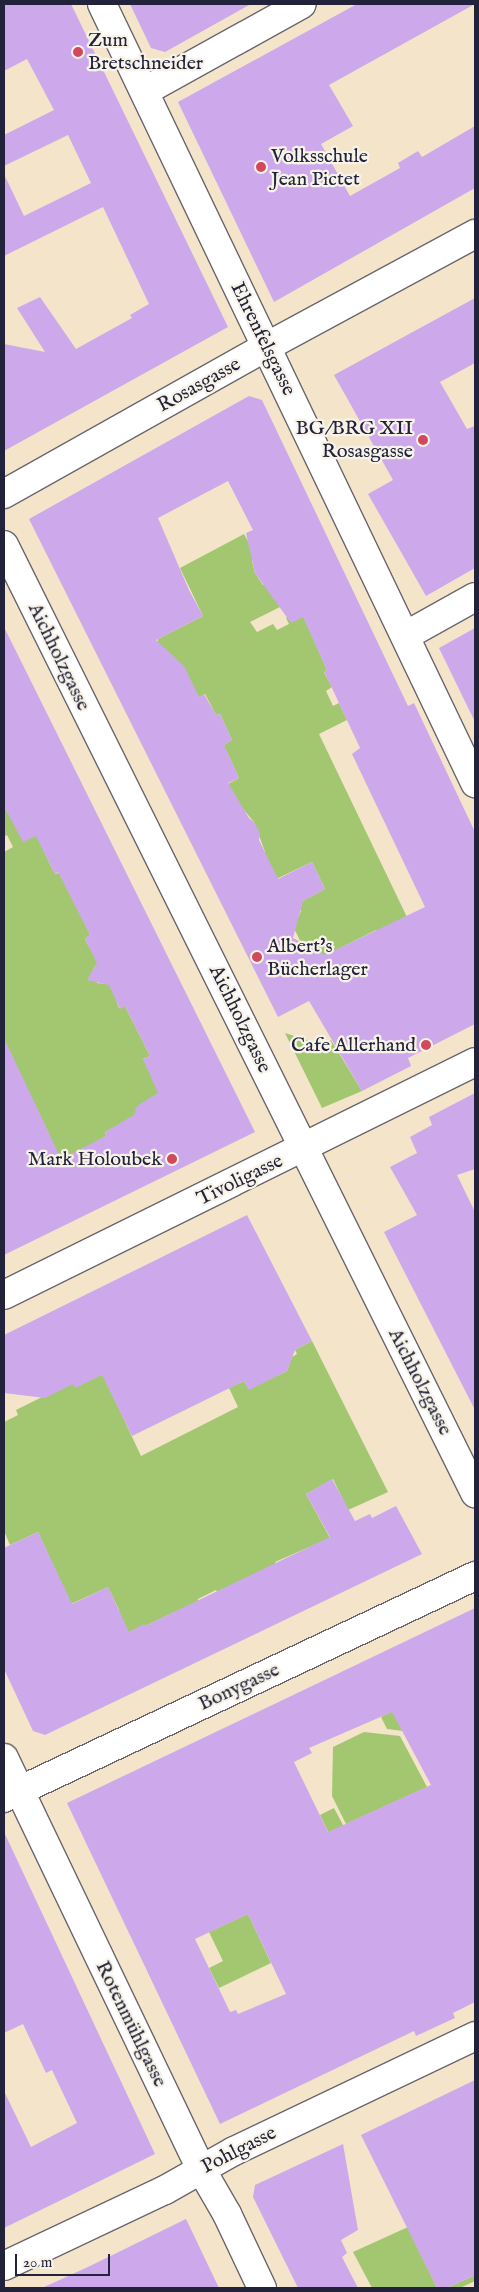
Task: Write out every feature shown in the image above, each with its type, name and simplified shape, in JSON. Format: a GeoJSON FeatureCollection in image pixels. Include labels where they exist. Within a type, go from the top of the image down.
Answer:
{"type":"FeatureCollection","features":[{"type":"Feature","properties":{"kind":"street","name":"Ehrenfelsgasse"},"geometry":{"type":"LineString","coordinates":[[102,4],[475,783]]}},
{"type":"Feature","properties":{"kind":"street"},"geometry":{"type":"LineString","coordinates":[[144,91],[302,4]]}},
{"type":"Feature","properties":{"kind":"street","name":"Rosasgasse"},"geometry":{"type":"LineString","coordinates":[[4,494],[266,347],[475,234]]}},
{"type":"Feature","properties":{"kind":"street","name":"Aichholzgasse"},"geometry":{"type":"LineString","coordinates":[[4,545],[475,1493]]}},
{"type":"Feature","properties":{"kind":"street"},"geometry":{"type":"LineString","coordinates":[[405,636],[475,597]]}},
{"type":"Feature","properties":{"kind":"street","name":"Tivoligasse"},"geometry":{"type":"LineString","coordinates":[[4,1296],[304,1149],[475,1062]]}},
{"type":"Feature","properties":{"kind":"street","name":"Bonygasse"},"geometry":{"type":"LineString","coordinates":[[12,1795],[475,1576]]}},
{"type":"Feature","properties":{"kind":"street","name":"Rotenmühlgasse"},"geometry":{"type":"LineString","coordinates":[[4,1758],[12,1795],[201,2169],[227,2214],[262,2288]]}},
{"type":"Feature","properties":{"kind":"street","name":"Pohlgasse"},"geometry":{"type":"LineString","coordinates":[[4,2266],[165,2190],[201,2169],[475,2036]]}},
{"type":"Feature","properties":{"kind":"green space"},"geometry":{"type":"Polygon","coordinates":[[[244,534],[257,557],[252,561],[255,573],[263,585],[268,583],[280,607],[250,622],[257,632],[273,624],[277,630],[289,624],[286,618],[301,611],[327,670],[324,672],[332,687],[326,691],[333,706],[339,703],[347,720],[319,734],[418,940],[408,997],[376,930],[322,957],[306,953],[291,922],[298,918],[301,911],[297,904],[325,889],[312,862],[272,881],[259,857],[265,852],[254,822],[224,786],[239,778],[227,752],[222,746],[232,740],[220,714],[216,715],[205,694],[199,697],[157,646],[158,639],[203,616],[180,568],[244,534]]]}},
{"type":"Feature","properties":{"kind":"green space"},"geometry":{"type":"Polygon","coordinates":[[[4,806],[8,813],[28,809],[46,856],[55,874],[61,872],[90,935],[85,939],[89,947],[94,944],[103,961],[95,966],[92,972],[97,983],[107,984],[114,981],[121,997],[116,1000],[119,1008],[125,1006],[150,1056],[143,1059],[171,1097],[105,1132],[106,1136],[6,1192],[4,1189],[4,1156],[49,1134],[4,1041],[4,852],[13,847],[7,835],[4,837],[4,806]]]}},
{"type":"Feature","properties":{"kind":"green space"},"geometry":{"type":"Polygon","coordinates":[[[285,1033],[322,1045],[331,1040],[362,1091],[322,1108],[285,1033]]]}},
{"type":"Feature","properties":{"kind":"green space"},"geometry":{"type":"Polygon","coordinates":[[[312,1341],[388,1492],[348,1510],[333,1479],[306,1494],[330,1538],[275,1562],[276,1564],[217,1592],[216,1590],[198,1599],[198,1601],[123,1635],[119,1610],[108,1587],[71,1604],[38,1532],[10,1545],[4,1531],[4,1422],[18,1415],[16,1410],[100,1368],[141,1456],[238,1407],[229,1388],[244,1381],[249,1389],[287,1371],[292,1357],[297,1354],[295,1350],[312,1341]]]}},
{"type":"Feature","properties":{"kind":"green space"},"geometry":{"type":"Polygon","coordinates":[[[399,1708],[403,1731],[387,1729],[381,1717],[399,1708]]]}},
{"type":"Feature","properties":{"kind":"green space"},"geometry":{"type":"Polygon","coordinates":[[[364,1732],[400,1736],[427,1787],[346,1824],[332,1796],[333,1747],[364,1732]]]}},
{"type":"Feature","properties":{"kind":"green space"},"geometry":{"type":"Polygon","coordinates":[[[334,1808],[343,1825],[356,1889],[320,1815],[334,1808]]]}},
{"type":"Feature","properties":{"kind":"green space"},"geometry":{"type":"Polygon","coordinates":[[[248,1914],[271,1963],[219,1988],[209,1968],[223,1961],[209,1932],[248,1914]]]}},
{"type":"Feature","properties":{"kind":"green space"},"geometry":{"type":"Polygon","coordinates":[[[408,2227],[437,2288],[372,2288],[353,2252],[408,2227]]]}},
{"type":"Feature","properties":{"kind":"green space"},"geometry":{"type":"Polygon","coordinates":[[[475,2275],[475,2281],[460,2288],[447,2288],[475,2275]]]}},
{"type":"Feature","properties":{"kind":"building"},"geometry":{"type":"Polygon","coordinates":[[[4,4],[71,4],[228,327],[4,451],[4,344],[45,352],[17,308],[40,297],[76,349],[132,318],[130,315],[149,304],[103,207],[4,256],[4,174],[24,216],[91,183],[68,135],[4,166],[4,135],[54,110],[27,59],[4,71],[4,4]]]}},
{"type":"Feature","properties":{"kind":"building"},"geometry":{"type":"Polygon","coordinates":[[[130,4],[251,4],[165,52],[151,48],[130,4]]]}},
{"type":"Feature","properties":{"kind":"building"},"geometry":{"type":"Polygon","coordinates":[[[357,4],[475,4],[329,85],[353,126],[321,144],[350,196],[400,168],[398,163],[418,151],[422,157],[475,126],[475,188],[274,302],[178,102],[357,4]]]}},
{"type":"Feature","properties":{"kind":"building","name":"BG/BRG XII Rosasgasse"},"geometry":{"type":"Polygon","coordinates":[[[475,298],[475,363],[440,382],[467,429],[475,426],[475,568],[426,596],[368,494],[393,480],[334,375],[475,298]]]}},
{"type":"Feature","properties":{"kind":"building"},"geometry":{"type":"Polygon","coordinates":[[[249,396],[262,400],[408,706],[414,703],[475,832],[475,1024],[408,1058],[411,1066],[362,1091],[309,1001],[278,1017],[29,519],[249,396]],[[228,481],[158,518],[189,590],[203,616],[156,640],[184,666],[199,697],[204,694],[216,715],[220,714],[232,740],[224,745],[239,778],[228,783],[260,833],[259,840],[278,879],[312,862],[325,889],[303,901],[293,938],[325,955],[425,907],[352,754],[360,748],[324,671],[327,670],[303,617],[291,623],[255,573],[246,533],[253,530],[228,481]]]}},
{"type":"Feature","properties":{"kind":"building"},"geometry":{"type":"Polygon","coordinates":[[[4,627],[255,1132],[4,1255],[4,1038],[61,1159],[106,1136],[105,1132],[134,1115],[137,1106],[158,1093],[143,1059],[150,1056],[125,1006],[120,1009],[109,985],[87,980],[97,963],[85,939],[90,935],[58,872],[55,874],[36,836],[23,842],[4,806],[4,627]]]}},
{"type":"Feature","properties":{"kind":"building"},"geometry":{"type":"Polygon","coordinates":[[[475,628],[475,722],[439,648],[475,628]]]}},
{"type":"Feature","properties":{"kind":"building"},"geometry":{"type":"Polygon","coordinates":[[[475,1093],[475,1169],[457,1175],[475,1212],[475,1410],[384,1232],[417,1215],[390,1167],[417,1153],[410,1137],[432,1125],[429,1117],[475,1093]]]}},
{"type":"Feature","properties":{"kind":"building"},"geometry":{"type":"Polygon","coordinates":[[[247,1215],[312,1341],[295,1350],[287,1371],[249,1390],[244,1381],[132,1436],[102,1375],[75,1388],[73,1384],[45,1398],[4,1393],[4,1335],[247,1215]]]}},
{"type":"Feature","properties":{"kind":"building"},"geometry":{"type":"Polygon","coordinates":[[[332,1479],[355,1521],[370,1514],[372,1518],[396,1506],[422,1554],[45,1735],[33,1731],[4,1669],[4,1548],[38,1532],[72,1604],[108,1587],[129,1632],[330,1537],[306,1494],[332,1479]]]}},
{"type":"Feature","properties":{"kind":"building"},"geometry":{"type":"Polygon","coordinates":[[[475,1608],[475,2002],[453,2013],[455,2018],[416,2036],[414,2031],[220,2124],[67,1803],[475,1608]],[[392,1712],[309,1748],[312,1753],[294,1762],[328,1832],[431,1785],[392,1712]],[[248,1914],[195,1939],[230,2012],[236,2010],[238,2014],[286,1994],[248,1914]]]}},
{"type":"Feature","properties":{"kind":"building"},"geometry":{"type":"Polygon","coordinates":[[[4,1832],[155,2154],[4,2228],[4,2091],[31,2147],[77,2123],[52,2070],[46,2073],[23,2024],[4,2033],[4,1832]]]}},
{"type":"Feature","properties":{"kind":"building"},"geometry":{"type":"Polygon","coordinates":[[[475,2080],[475,2275],[447,2288],[437,2288],[361,2135],[475,2080]]]}},
{"type":"Feature","properties":{"kind":"building"},"geometry":{"type":"Polygon","coordinates":[[[343,2144],[358,2230],[341,2240],[347,2253],[342,2257],[358,2288],[298,2288],[253,2197],[255,2185],[343,2144]]]}},
{"type":"Feature","properties":{"kind":"building"},"geometry":{"type":"Polygon","coordinates":[[[186,2219],[219,2288],[42,2288],[90,2266],[186,2219]]]}},
{"type":"Feature","properties":{"kind":"place","name":"Zum Bretschneider"},"geometry":{"type":"Point","coordinates":[78,52]}},
{"type":"Feature","properties":{"kind":"place","name":"Volksschule Jean Pictet"},"geometry":{"type":"Point","coordinates":[261,167]}},
{"type":"Feature","properties":{"kind":"place","name":"BG/BRG XII Rosasgasse"},"geometry":{"type":"Point","coordinates":[423,440]}},
{"type":"Feature","properties":{"kind":"place","name":"Albert's Bücherlager"},"geometry":{"type":"Point","coordinates":[257,957]}},
{"type":"Feature","properties":{"kind":"place","name":"Cafe Allerhand"},"geometry":{"type":"Point","coordinates":[426,1045]}},
{"type":"Feature","properties":{"kind":"place","name":"Mark Holoubek"},"geometry":{"type":"Point","coordinates":[172,1159]}}]}
